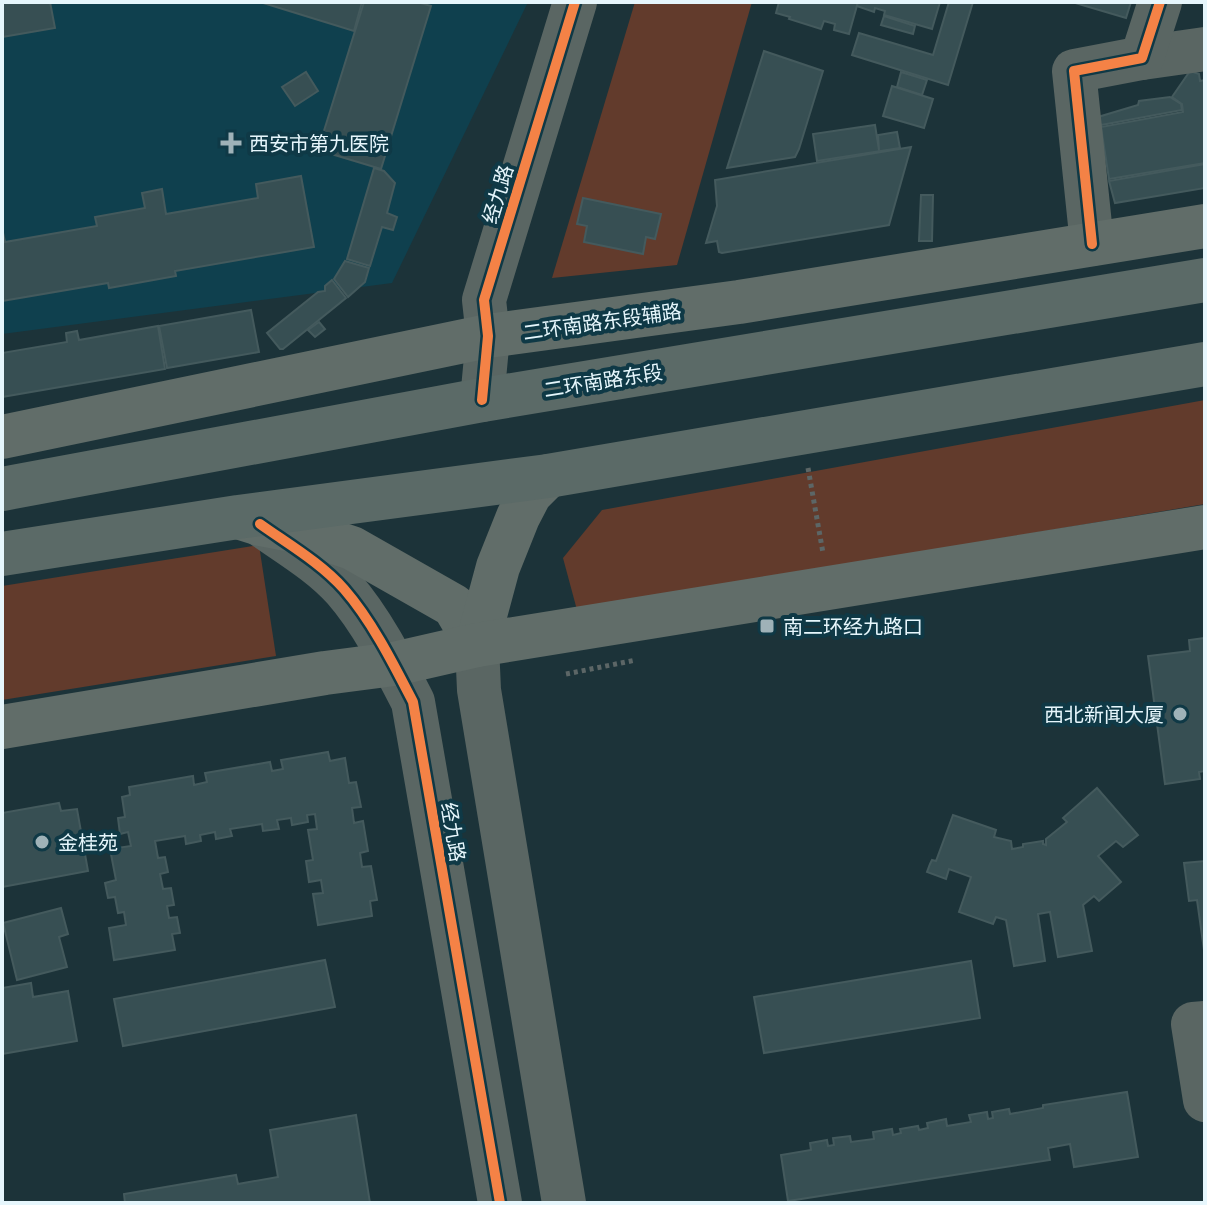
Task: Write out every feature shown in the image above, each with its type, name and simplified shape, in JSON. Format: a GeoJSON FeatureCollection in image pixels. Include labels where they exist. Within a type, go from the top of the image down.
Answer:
{"type":"FeatureCollection","features":[{"type":"Feature","properties":{"kind":"highway","name":"二环南路东段"},"geometry":{"type":"LineString","coordinates":[[2,489],[482,400],[1205,280]]}},
{"type":"Feature","properties":{"kind":"highway"},"geometry":{"type":"LineString","coordinates":[[2,554],[548,476],[1205,364]]}},
{"type":"Feature","properties":{"kind":"main road","name":"二环南路东段辅路"},"geometry":{"type":"LineString","coordinates":[[2,437],[488,336],[739,302],[1205,226]]}},
{"type":"Feature","properties":{"kind":"main road"},"geometry":{"type":"LineString","coordinates":[[477,645],[498,567],[518,517],[530,494],[548,476]]}},
{"type":"Feature","properties":{"kind":"main road"},"geometry":{"type":"LineString","coordinates":[[249,520],[307,533],[352,548],[454,606],[477,645]]}},
{"type":"Feature","properties":{"kind":"main road"},"geometry":{"type":"LineString","coordinates":[[2,727],[394,664],[477,645],[1205,527]]}},
{"type":"Feature","properties":{"kind":"street","name":"经九路"},"geometry":{"type":"LineString","coordinates":[[482,400],[488,336],[484,300],[575,2]]}},
{"type":"Feature","properties":{"kind":"street"},"geometry":{"type":"LineString","coordinates":[[1142,58],[1160,2]]}},
{"type":"Feature","properties":{"kind":"street"},"geometry":{"type":"LineString","coordinates":[[1092,244],[1074,71],[1205,49]]}},
{"type":"Feature","properties":{"kind":"street","name":"经九路"},"geometry":{"type":"LineString","coordinates":[[249,520],[322,568],[345,590],[394,664],[413,702],[500,1203]]}},
{"type":"Feature","properties":{"kind":"street"},"geometry":{"type":"LineString","coordinates":[[477,645],[479,690],[564,1203]]}},
{"type":"Feature","properties":{"kind":"street"},"geometry":{"type":"LineString","coordinates":[[1205,1023],[1193,1024],[1205,1100]]}},
{"type":"Feature","properties":{"kind":"shaded area","name":"西安市第九医院"},"geometry":{"type":"Polygon","coordinates":[[[2,2],[528,2],[392,283],[2,334],[2,2]]]}},
{"type":"Feature","properties":{"kind":"shaded area"},"geometry":{"type":"Polygon","coordinates":[[[635,2],[752,2],[677,265],[552,278],[635,2]]]}},
{"type":"Feature","properties":{"kind":"shaded area"},"geometry":{"type":"Polygon","coordinates":[[[1205,400],[1205,504],[577,610],[563,558],[602,510],[1205,400]]]}},
{"type":"Feature","properties":{"kind":"shaded area"},"geometry":{"type":"Polygon","coordinates":[[[259,545],[276,656],[2,700],[2,586],[259,545]]]}},
{"type":"Feature","properties":{"kind":"building"},"geometry":{"type":"Polygon","coordinates":[[[2,2],[50,2],[55,28],[2,37],[2,2]]]}},
{"type":"Feature","properties":{"kind":"building"},"geometry":{"type":"Polygon","coordinates":[[[260,2],[362,2],[354,31],[260,2]]]}},
{"type":"Feature","properties":{"kind":"building"},"geometry":{"type":"Polygon","coordinates":[[[364,2],[417,2],[431,6],[381,169],[318,150],[364,2]]]}},
{"type":"Feature","properties":{"kind":"building"},"geometry":{"type":"Polygon","coordinates":[[[779,2],[858,2],[849,34],[834,30],[835,24],[824,21],[821,29],[789,19],[776,13],[779,2]]]}},
{"type":"Feature","properties":{"kind":"building"},"geometry":{"type":"Polygon","coordinates":[[[858,2],[940,2],[932,29],[884,15],[885,11],[875,8],[874,12],[857,6],[858,2]]]}},
{"type":"Feature","properties":{"kind":"building"},"geometry":{"type":"Polygon","coordinates":[[[949,2],[973,2],[948,85],[852,55],[859,33],[933,55],[949,2]]]}},
{"type":"Feature","properties":{"kind":"building"},"geometry":{"type":"Polygon","coordinates":[[[1072,2],[1131,2],[1126,18],[1072,2]]]}},
{"type":"Feature","properties":{"kind":"building"},"geometry":{"type":"Polygon","coordinates":[[[884,16],[915,26],[913,34],[881,25],[884,16]]]}},
{"type":"Feature","properties":{"kind":"building"},"geometry":{"type":"Polygon","coordinates":[[[764,51],[823,71],[799,149],[795,157],[727,168],[764,51]]]}},
{"type":"Feature","properties":{"kind":"building"},"geometry":{"type":"Polygon","coordinates":[[[1190,71],[1199,74],[1200,81],[1205,80],[1205,163],[1109,179],[1101,127],[1183,112],[1182,104],[1172,97],[1190,71]]]}},
{"type":"Feature","properties":{"kind":"building"},"geometry":{"type":"Polygon","coordinates":[[[306,72],[318,91],[295,106],[282,87],[306,72]]]}},
{"type":"Feature","properties":{"kind":"building"},"geometry":{"type":"Polygon","coordinates":[[[901,72],[927,80],[922,95],[897,87],[901,72]]]}},
{"type":"Feature","properties":{"kind":"building"},"geometry":{"type":"Polygon","coordinates":[[[892,86],[933,99],[924,128],[883,116],[892,86]]]}},
{"type":"Feature","properties":{"kind":"building"},"geometry":{"type":"Polygon","coordinates":[[[1170,97],[1181,104],[1182,110],[1101,125],[1098,117],[1138,105],[1139,101],[1170,97]]]}},
{"type":"Feature","properties":{"kind":"building"},"geometry":{"type":"Polygon","coordinates":[[[875,125],[879,150],[878,135],[897,132],[900,148],[817,161],[813,134],[875,125]]]}},
{"type":"Feature","properties":{"kind":"building"},"geometry":{"type":"Polygon","coordinates":[[[911,147],[889,225],[722,253],[717,241],[706,243],[717,206],[715,180],[911,147]]]}},
{"type":"Feature","properties":{"kind":"building"},"geometry":{"type":"Polygon","coordinates":[[[1205,164],[1205,188],[1115,203],[1109,181],[1205,164]]]}},
{"type":"Feature","properties":{"kind":"building"},"geometry":{"type":"Polygon","coordinates":[[[374,168],[384,171],[395,183],[387,213],[397,217],[393,230],[382,227],[370,266],[347,259],[374,168]]]}},
{"type":"Feature","properties":{"kind":"building"},"geometry":{"type":"Polygon","coordinates":[[[301,176],[314,247],[175,271],[176,276],[109,288],[108,283],[2,301],[2,228],[5,242],[97,226],[95,217],[145,208],[142,193],[162,189],[166,214],[258,198],[256,184],[301,176]]]}},
{"type":"Feature","properties":{"kind":"building"},"geometry":{"type":"Polygon","coordinates":[[[921,195],[933,195],[932,241],[919,241],[921,195]]]}},
{"type":"Feature","properties":{"kind":"building"},"geometry":{"type":"Polygon","coordinates":[[[583,198],[661,214],[655,239],[646,237],[643,254],[584,242],[587,226],[577,224],[583,198]]]}},
{"type":"Feature","properties":{"kind":"building"},"geometry":{"type":"Polygon","coordinates":[[[345,261],[369,268],[365,282],[348,297],[334,279],[345,261]]]}},
{"type":"Feature","properties":{"kind":"building"},"geometry":{"type":"Polygon","coordinates":[[[332,280],[346,298],[280,349],[267,333],[318,292],[325,291],[325,286],[332,280]]]}},
{"type":"Feature","properties":{"kind":"building"},"geometry":{"type":"Polygon","coordinates":[[[251,310],[259,352],[167,368],[159,326],[251,310]]]}},
{"type":"Feature","properties":{"kind":"building"},"geometry":{"type":"Polygon","coordinates":[[[319,322],[325,329],[315,337],[308,330],[319,322]]]}},
{"type":"Feature","properties":{"kind":"building"},"geometry":{"type":"Polygon","coordinates":[[[158,326],[165,369],[2,397],[2,353],[67,342],[66,333],[77,331],[79,340],[158,326]]]}},
{"type":"Feature","properties":{"kind":"building","name":"西北新闻大厦"},"geometry":{"type":"Polygon","coordinates":[[[1205,638],[1205,771],[1199,772],[1200,779],[1165,784],[1148,656],[1190,651],[1189,640],[1205,638]]]}},
{"type":"Feature","properties":{"kind":"building"},"geometry":{"type":"Polygon","coordinates":[[[328,752],[330,761],[345,758],[349,783],[356,782],[361,807],[352,808],[354,823],[363,821],[368,851],[360,853],[362,867],[371,866],[377,900],[370,901],[372,916],[318,925],[313,894],[323,893],[321,880],[309,882],[306,861],[313,860],[308,830],[317,829],[315,814],[307,815],[308,822],[292,825],[291,818],[277,820],[279,829],[263,831],[262,824],[230,829],[232,836],[216,839],[215,832],[200,835],[201,841],[186,844],[185,836],[155,841],[158,858],[165,857],[168,872],[160,874],[163,889],[171,888],[174,905],[167,906],[169,918],[177,917],[180,933],[172,934],[175,950],[114,960],[109,928],[126,925],[124,912],[118,913],[115,897],[108,898],[105,883],[116,880],[110,849],[131,846],[128,832],[120,834],[118,818],[125,817],[122,797],[130,795],[129,787],[193,776],[194,785],[207,782],[205,773],[270,762],[272,771],[283,769],[281,760],[328,752]]]}},
{"type":"Feature","properties":{"kind":"building"},"geometry":{"type":"Polygon","coordinates":[[[1097,788],[1138,835],[1123,847],[1116,841],[1098,856],[1121,882],[1099,901],[1094,896],[1083,905],[1092,951],[1058,957],[1050,912],[1038,914],[1045,961],[1014,966],[1006,920],[996,917],[993,924],[959,912],[971,877],[949,869],[946,879],[927,872],[930,864],[932,860],[936,861],[953,815],[996,830],[994,837],[1011,841],[1012,849],[1043,841],[1046,845],[1046,839],[1067,822],[1063,818],[1097,788]]]}},
{"type":"Feature","properties":{"kind":"building","name":"金桂苑"},"geometry":{"type":"Polygon","coordinates":[[[59,803],[61,811],[77,809],[88,871],[2,887],[2,813],[59,803]]]}},
{"type":"Feature","properties":{"kind":"building"},"geometry":{"type":"Polygon","coordinates":[[[1205,861],[1205,957],[1197,900],[1189,901],[1184,863],[1205,861]]]}},
{"type":"Feature","properties":{"kind":"building"},"geometry":{"type":"Polygon","coordinates":[[[61,908],[68,934],[59,937],[67,967],[17,980],[3,923],[61,908]]]}},
{"type":"Feature","properties":{"kind":"building"},"geometry":{"type":"Polygon","coordinates":[[[325,960],[335,1007],[123,1046],[114,999],[325,960]]]}},
{"type":"Feature","properties":{"kind":"building"},"geometry":{"type":"Polygon","coordinates":[[[971,961],[980,1018],[764,1053],[754,997],[971,961]]]}},
{"type":"Feature","properties":{"kind":"building"},"geometry":{"type":"Polygon","coordinates":[[[31,983],[33,997],[68,991],[77,1041],[2,1054],[2,988],[31,983]]]}},
{"type":"Feature","properties":{"kind":"building"},"geometry":{"type":"Polygon","coordinates":[[[1127,1092],[1138,1157],[1074,1167],[1070,1144],[1048,1148],[1050,1160],[788,1201],[781,1155],[811,1150],[810,1143],[827,1140],[828,1146],[834,1145],[833,1138],[850,1136],[851,1142],[874,1139],[873,1132],[892,1129],[893,1135],[901,1133],[900,1129],[918,1126],[919,1130],[928,1128],[927,1123],[946,1119],[947,1126],[971,1122],[969,1115],[987,1112],[988,1119],[993,1118],[992,1112],[1009,1109],[1010,1114],[1043,1108],[1043,1105],[1127,1092]]]}},
{"type":"Feature","properties":{"kind":"building"},"geometry":{"type":"Polygon","coordinates":[[[356,1115],[370,1203],[125,1203],[124,1194],[236,1175],[238,1184],[278,1177],[270,1130],[356,1115]]]}},
{"type":"Feature","properties":{"kind":"cycle path"},"geometry":{"type":"LineString","coordinates":[[482,400],[488,336],[484,300],[575,2]]}},
{"type":"Feature","properties":{"kind":"cycle path"},"geometry":{"type":"LineString","coordinates":[[1092,244],[1074,71],[1142,58],[1160,2]]}},
{"type":"Feature","properties":{"kind":"cycle path"},"geometry":{"type":"LineString","coordinates":[[260,524],[315,562],[344,589],[373,629],[413,702],[500,1203]]}},
{"type":"Feature","properties":{"kind":"place","name":"西安市第九医院"},"geometry":{"type":"Point","coordinates":[231,143]}},
{"type":"Feature","properties":{"kind":"place","name":"南二环经九路口"},"geometry":{"type":"Point","coordinates":[767,626]}},
{"type":"Feature","properties":{"kind":"place","name":"西北新闻大厦"},"geometry":{"type":"Point","coordinates":[1180,714]}},
{"type":"Feature","properties":{"kind":"place","name":"金桂苑"},"geometry":{"type":"Point","coordinates":[42,842]}}]}
